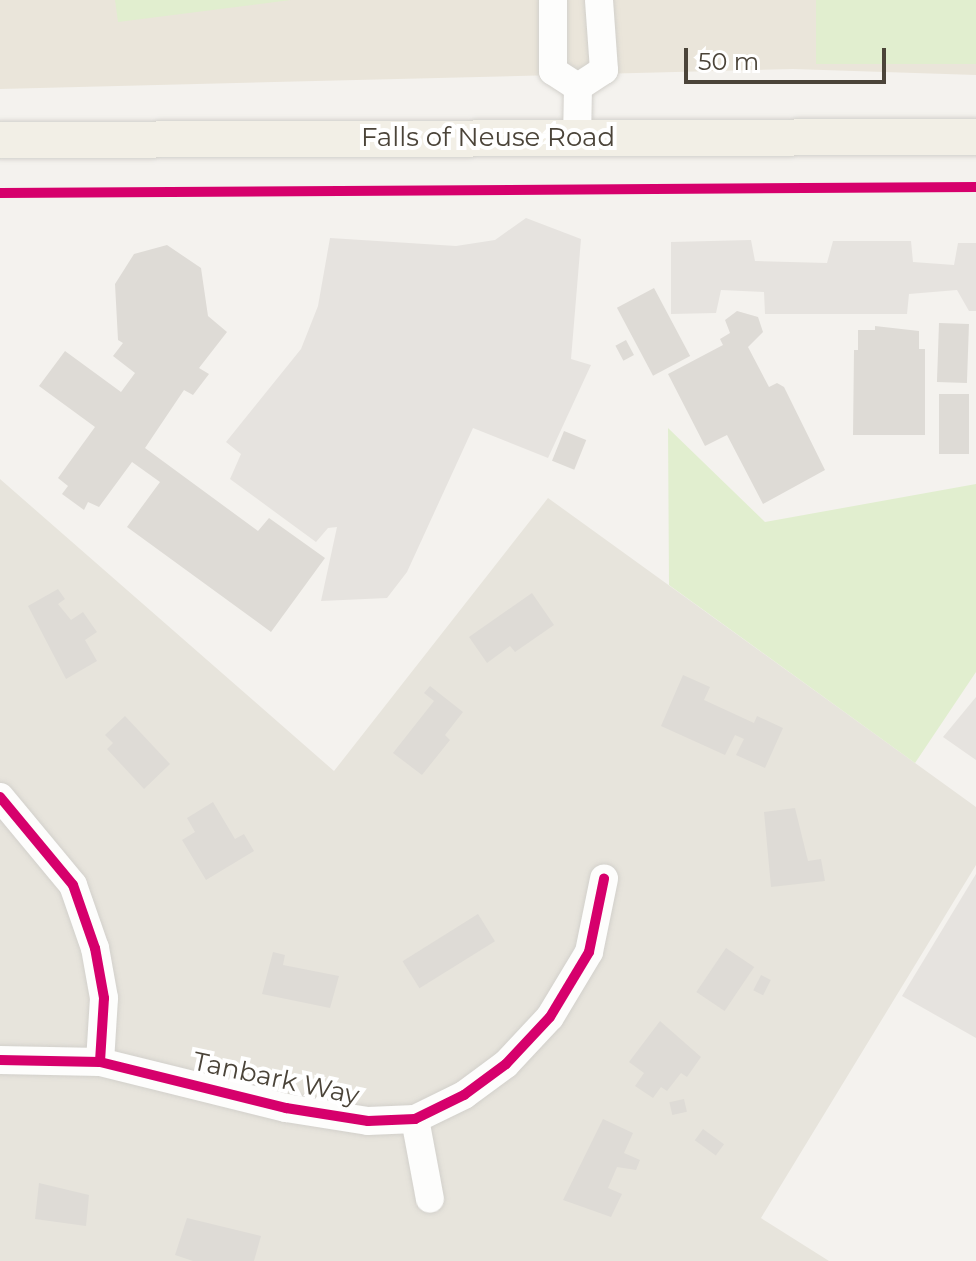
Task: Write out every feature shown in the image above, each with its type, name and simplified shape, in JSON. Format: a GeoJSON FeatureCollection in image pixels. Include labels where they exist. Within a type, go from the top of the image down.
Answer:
{"type":"FeatureCollection","features":[{"type":"Feature","properties":{"kind":"main road","name":"Falls of Neuse Road"},"geometry":{"type":"LineString","coordinates":[[0,140],[976,137]]}},
{"type":"Feature","properties":{"kind":"street"},"geometry":{"type":"LineString","coordinates":[[553,0],[553,71],[578,87]]}},
{"type":"Feature","properties":{"kind":"street"},"geometry":{"type":"LineString","coordinates":[[578,87],[604,70],[599,0]]}},
{"type":"Feature","properties":{"kind":"street"},"geometry":{"type":"LineString","coordinates":[[577,140],[578,87]]}},
{"type":"Feature","properties":{"kind":"street"},"geometry":{"type":"LineString","coordinates":[[0,797],[73,885],[95,948],[104,998],[100,1062]]}},
{"type":"Feature","properties":{"kind":"street","name":"Tanbark Way"},"geometry":{"type":"LineString","coordinates":[[0,1060],[100,1062],[286,1108],[368,1121],[415,1119],[464,1095],[506,1064],[550,1017],[589,952],[604,879]]}},
{"type":"Feature","properties":{"kind":"street"},"geometry":{"type":"LineString","coordinates":[[415,1119],[430,1199]]}},
{"type":"Feature","properties":{"kind":"shaded area"},"geometry":{"type":"Polygon","coordinates":[[[0,0],[976,0],[976,75],[793,69],[0,89],[0,0]]]}},
{"type":"Feature","properties":{"kind":"shaded area"},"geometry":{"type":"Polygon","coordinates":[[[526,218],[581,239],[571,359],[591,365],[548,458],[473,428],[407,572],[387,598],[321,601],[337,527],[328,528],[316,542],[230,479],[241,454],[226,442],[301,349],[318,306],[330,238],[456,246],[495,240],[526,218]]]}},
{"type":"Feature","properties":{"kind":"shaded area"},"geometry":{"type":"Polygon","coordinates":[[[751,240],[755,261],[827,263],[833,241],[911,241],[913,262],[954,265],[958,243],[976,243],[976,311],[969,311],[957,290],[909,294],[907,314],[765,314],[764,292],[721,290],[716,313],[671,314],[671,242],[751,240]]]}},
{"type":"Feature","properties":{"kind":"shaded area"},"geometry":{"type":"Polygon","coordinates":[[[0,479],[334,771],[548,498],[976,807],[976,865],[761,1218],[829,1261],[0,1261],[0,479]]]}},
{"type":"Feature","properties":{"kind":"shaded area"},"geometry":{"type":"Polygon","coordinates":[[[976,697],[976,760],[943,737],[976,697]]]}},
{"type":"Feature","properties":{"kind":"shaded area"},"geometry":{"type":"Polygon","coordinates":[[[976,874],[976,1038],[902,996],[976,874]]]}},
{"type":"Feature","properties":{"kind":"green space"},"geometry":{"type":"Polygon","coordinates":[[[115,0],[291,0],[118,22],[115,0]]]}},
{"type":"Feature","properties":{"kind":"green space"},"geometry":{"type":"Polygon","coordinates":[[[816,0],[976,0],[976,64],[816,64],[816,0]]]}},
{"type":"Feature","properties":{"kind":"green space"},"geometry":{"type":"Polygon","coordinates":[[[668,428],[765,522],[976,484],[976,672],[915,763],[669,585],[668,428]]]}},
{"type":"Feature","properties":{"kind":"building"},"geometry":{"type":"Polygon","coordinates":[[[167,245],[201,268],[208,316],[227,332],[199,368],[209,374],[193,395],[184,390],[145,448],[258,531],[269,518],[325,558],[271,632],[127,527],[160,482],[132,462],[99,507],[88,502],[84,510],[62,494],[68,486],[58,478],[95,427],[39,386],[65,351],[121,392],[135,373],[113,356],[123,343],[118,340],[115,284],[134,254],[167,245]]]}},
{"type":"Feature","properties":{"kind":"building"},"geometry":{"type":"Polygon","coordinates":[[[654,288],[690,356],[653,376],[617,308],[654,288]]]}},
{"type":"Feature","properties":{"kind":"building"},"geometry":{"type":"Polygon","coordinates":[[[737,311],[758,317],[763,332],[748,347],[769,387],[777,383],[784,387],[825,470],[763,504],[727,435],[705,446],[668,374],[723,345],[720,339],[730,333],[725,320],[737,311]]]}},
{"type":"Feature","properties":{"kind":"building"},"geometry":{"type":"Polygon","coordinates":[[[939,323],[969,324],[967,383],[937,382],[939,323]]]}},
{"type":"Feature","properties":{"kind":"building"},"geometry":{"type":"Polygon","coordinates":[[[875,326],[919,331],[919,349],[925,349],[925,435],[853,435],[854,350],[858,350],[858,330],[875,330],[875,326]]]}},
{"type":"Feature","properties":{"kind":"building"},"geometry":{"type":"Polygon","coordinates":[[[626,340],[634,355],[623,361],[615,346],[626,340]]]}},
{"type":"Feature","properties":{"kind":"building"},"geometry":{"type":"Polygon","coordinates":[[[939,394],[969,394],[969,454],[939,454],[939,394]]]}},
{"type":"Feature","properties":{"kind":"building"},"geometry":{"type":"Polygon","coordinates":[[[564,431],[586,440],[574,470],[552,461],[564,431]]]}},
{"type":"Feature","properties":{"kind":"building"},"geometry":{"type":"Polygon","coordinates":[[[58,589],[65,599],[58,604],[71,620],[83,612],[97,632],[85,640],[97,661],[66,679],[28,606],[58,589]]]}},
{"type":"Feature","properties":{"kind":"building"},"geometry":{"type":"Polygon","coordinates":[[[532,593],[554,625],[515,652],[510,646],[487,663],[469,637],[532,593]]]}},
{"type":"Feature","properties":{"kind":"building"},"geometry":{"type":"Polygon","coordinates":[[[683,675],[710,687],[704,700],[754,723],[757,716],[783,728],[765,768],[736,755],[744,739],[735,735],[725,755],[661,726],[683,675]]]}},
{"type":"Feature","properties":{"kind":"building"},"geometry":{"type":"Polygon","coordinates":[[[430,686],[463,712],[445,735],[450,740],[422,775],[393,753],[434,701],[424,693],[430,686]]]}},
{"type":"Feature","properties":{"kind":"building"},"geometry":{"type":"Polygon","coordinates":[[[125,716],[170,764],[144,789],[107,749],[113,743],[105,735],[125,716]]]}},
{"type":"Feature","properties":{"kind":"building"},"geometry":{"type":"Polygon","coordinates":[[[213,802],[235,839],[244,834],[254,851],[206,880],[182,840],[195,832],[187,818],[213,802]]]}},
{"type":"Feature","properties":{"kind":"building"},"geometry":{"type":"Polygon","coordinates":[[[795,808],[808,861],[821,859],[825,881],[771,887],[764,812],[795,808]]]}},
{"type":"Feature","properties":{"kind":"building"},"geometry":{"type":"Polygon","coordinates":[[[478,914],[495,941],[419,988],[403,961],[478,914]]]}},
{"type":"Feature","properties":{"kind":"building"},"geometry":{"type":"Polygon","coordinates":[[[726,948],[754,967],[725,1011],[696,992],[726,948]]]}},
{"type":"Feature","properties":{"kind":"building"},"geometry":{"type":"Polygon","coordinates":[[[273,952],[285,955],[283,965],[339,976],[330,1008],[262,994],[273,952]]]}},
{"type":"Feature","properties":{"kind":"building"},"geometry":{"type":"Polygon","coordinates":[[[761,975],[771,980],[763,995],[753,990],[761,975]]]}},
{"type":"Feature","properties":{"kind":"building"},"geometry":{"type":"Polygon","coordinates":[[[660,1021],[701,1057],[687,1077],[681,1073],[667,1091],[661,1087],[653,1098],[635,1086],[644,1073],[629,1062],[660,1021]]]}},
{"type":"Feature","properties":{"kind":"building"},"geometry":{"type":"Polygon","coordinates":[[[684,1099],[687,1112],[672,1115],[669,1102],[684,1099]]]}},
{"type":"Feature","properties":{"kind":"building"},"geometry":{"type":"Polygon","coordinates":[[[603,1119],[633,1133],[624,1153],[640,1160],[636,1170],[617,1167],[608,1188],[622,1194],[611,1217],[563,1200],[603,1119]]]}},
{"type":"Feature","properties":{"kind":"building"},"geometry":{"type":"Polygon","coordinates":[[[703,1129],[724,1144],[716,1156],[695,1140],[703,1129]]]}},
{"type":"Feature","properties":{"kind":"building"},"geometry":{"type":"Polygon","coordinates":[[[39,1183],[89,1195],[86,1226],[35,1219],[39,1183]]]}},
{"type":"Feature","properties":{"kind":"building"},"geometry":{"type":"Polygon","coordinates":[[[187,1218],[261,1236],[254,1261],[193,1261],[175,1255],[187,1218]]]}},
{"type":"Feature","properties":{"kind":"cycle path"},"geometry":{"type":"LineString","coordinates":[[0,193],[976,187]]}},
{"type":"Feature","properties":{"kind":"cycle path"},"geometry":{"type":"LineString","coordinates":[[0,797],[73,885],[95,948],[104,998],[100,1062]]}},
{"type":"Feature","properties":{"kind":"cycle path"},"geometry":{"type":"LineString","coordinates":[[0,1060],[100,1062],[286,1108],[368,1121],[415,1119],[464,1095],[506,1064],[550,1017],[589,952],[604,879]]}}]}
